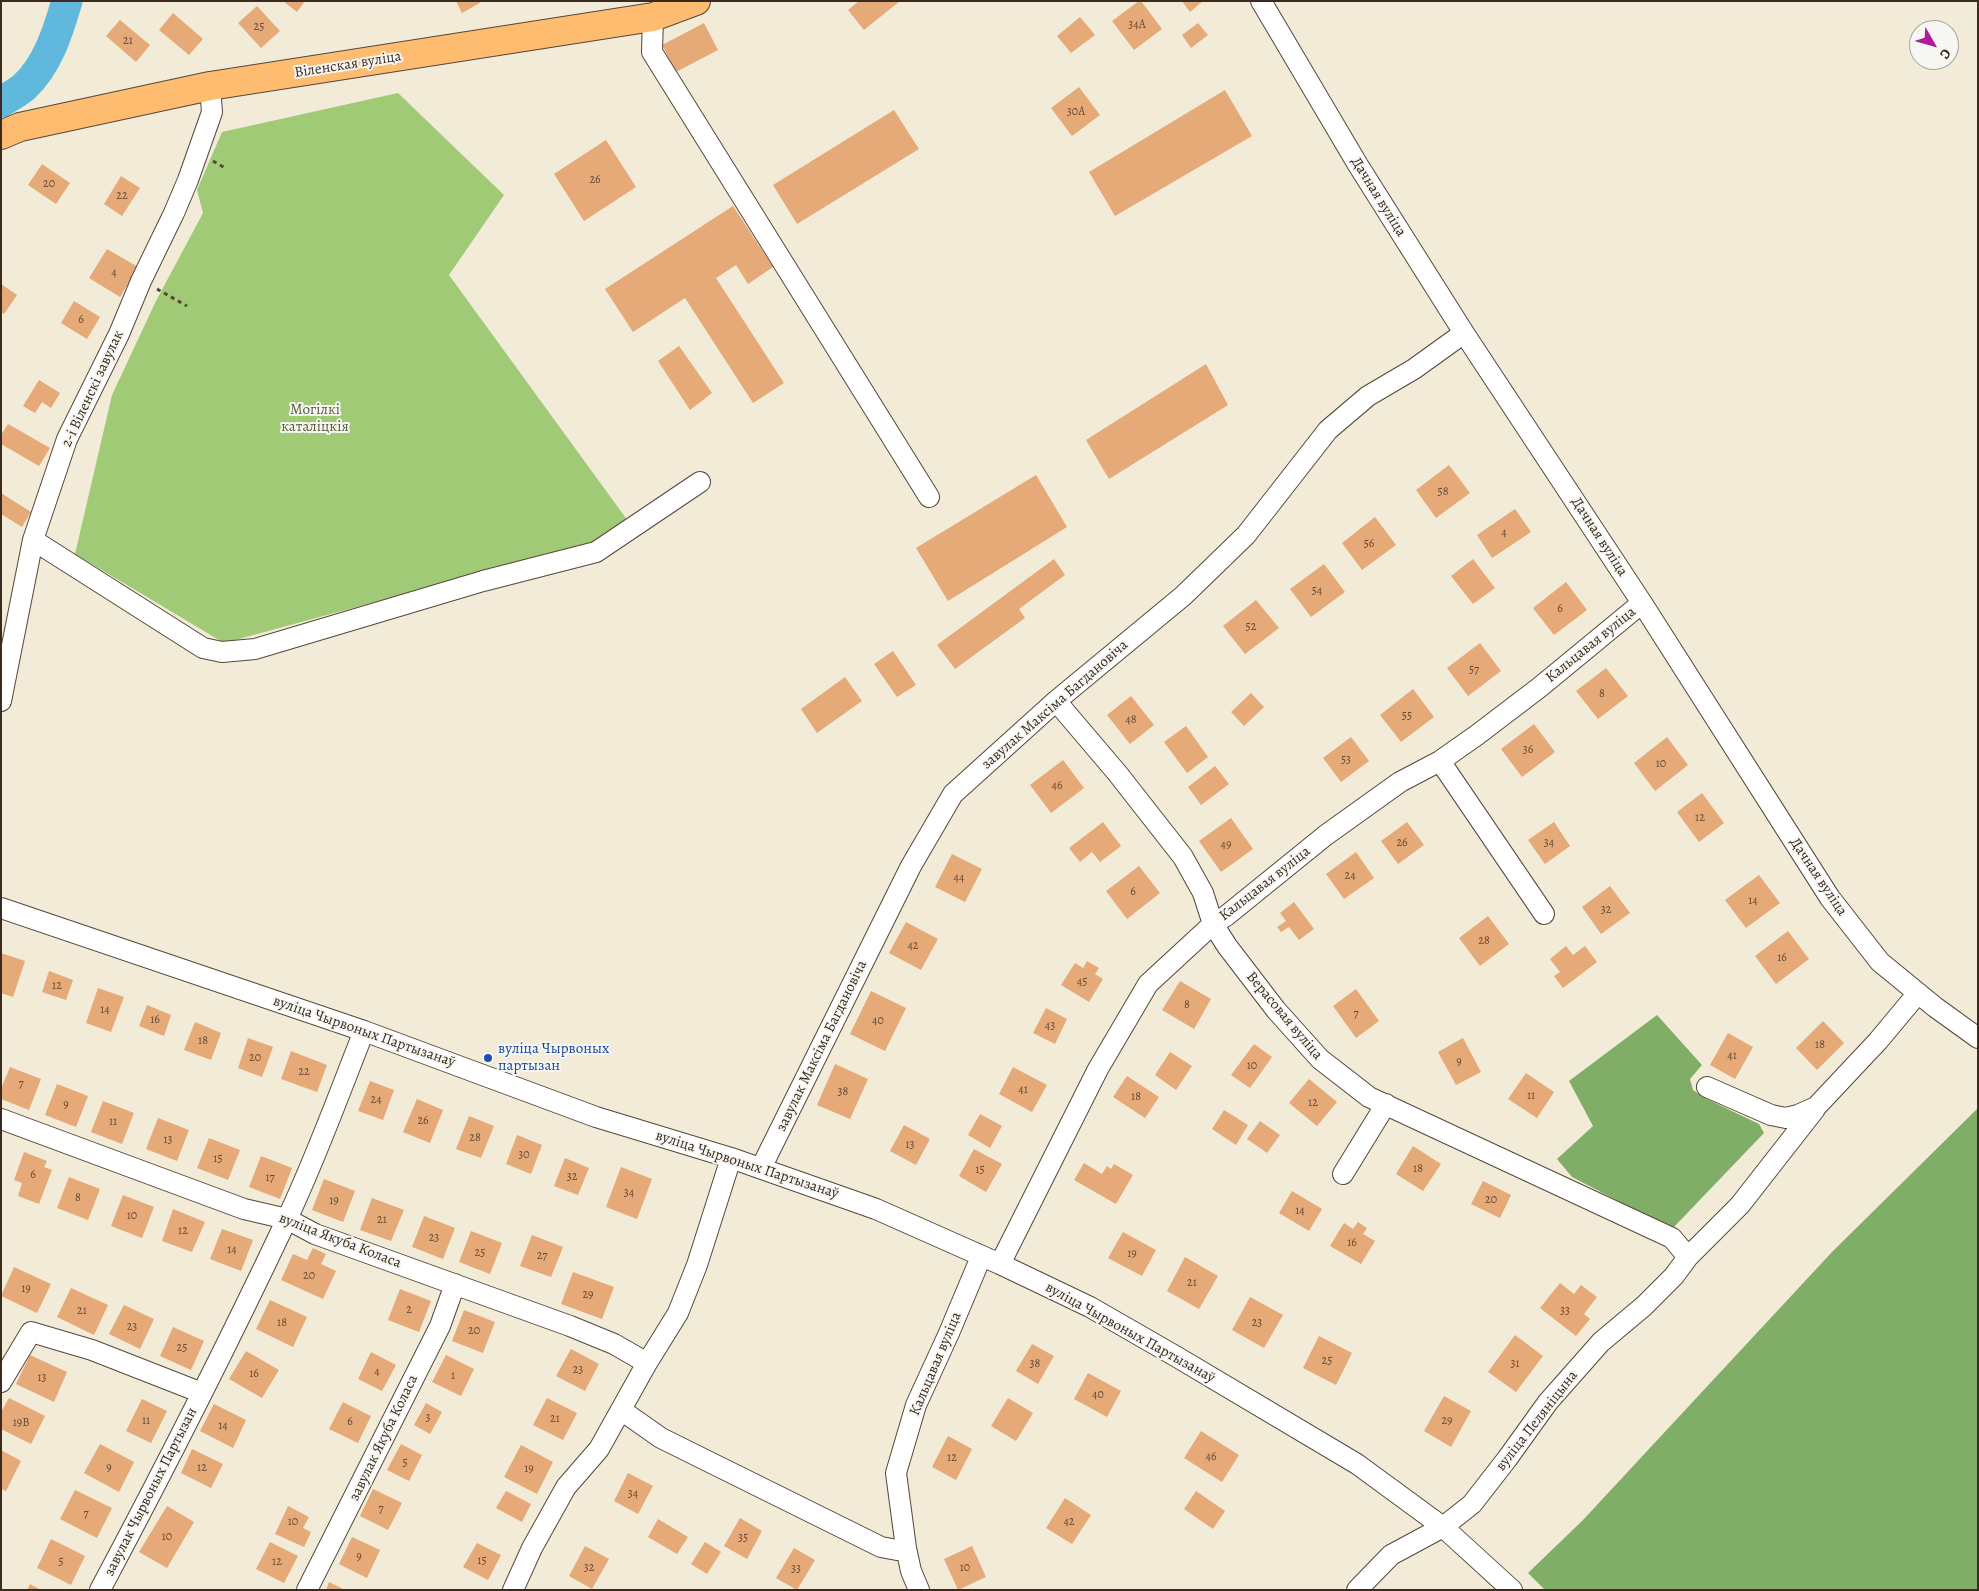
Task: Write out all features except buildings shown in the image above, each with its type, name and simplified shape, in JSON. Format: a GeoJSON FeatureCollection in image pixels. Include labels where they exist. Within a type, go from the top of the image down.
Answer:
{"type":"FeatureCollection","features":[{"type":"Feature","properties":{"kind":"highway","name":"Віленская вуліца"},"geometry":{"type":"LineString","coordinates":[[1,135],[20,127],[210,86],[653,17],[696,1]]}},
{"type":"Feature","properties":{"kind":"street","name":"Дачная вуліца"},"geometry":{"type":"LineString","coordinates":[[1261,1],[1358,165],[1464,332],[1642,603],[1830,898],[1880,962],[1978,1038]]}},
{"type":"Feature","properties":{"kind":"street"},"geometry":{"type":"LineString","coordinates":[[653,17],[652,52],[930,497]]}},
{"type":"Feature","properties":{"kind":"street","name":"2-і Віленскі завулак"},"geometry":{"type":"LineString","coordinates":[[1,701],[33,540],[67,439],[119,334],[141,281],[174,213],[212,112],[210,86]]}},
{"type":"Feature","properties":{"kind":"street","name":"завулак Максіма Багдановіча"},"geometry":{"type":"LineString","coordinates":[[761,1168],[911,866],[952,794],[1056,700],[1183,596],[1246,535],[1328,430],[1368,396],[1414,369],[1464,332]]}},
{"type":"Feature","properties":{"kind":"street"},"geometry":{"type":"LineString","coordinates":[[33,540],[203,648],[222,652],[255,649],[483,581],[596,552],[700,482]]}},
{"type":"Feature","properties":{"kind":"street","name":"Кальцавая вуліца"},"geometry":{"type":"LineString","coordinates":[[1000,1264],[1098,1069],[1148,984],[1213,924],[1226,916],[1348,819],[1400,782],[1440,761],[1540,687],[1642,603]]}},
{"type":"Feature","properties":{"kind":"street","name":"Верасовая вуліца"},"geometry":{"type":"LineString","coordinates":[[1056,700],[1118,774],[1183,857],[1203,893],[1213,924],[1227,946],[1276,1010],[1320,1059],[1369,1096],[1672,1238],[1688,1257]]}},
{"type":"Feature","properties":{"kind":"street"},"geometry":{"type":"LineString","coordinates":[[1440,761],[1544,914]]}},
{"type":"Feature","properties":{"kind":"street","name":"вуліца Чырвоных Партызанаў"},"geometry":{"type":"LineString","coordinates":[[1,908],[364,1030],[596,1117],[761,1168],[876,1209],[1000,1264],[1090,1307],[1357,1464],[1443,1527],[1512,1590]]}},
{"type":"Feature","properties":{"kind":"street","name":"вуліца Пеляніцына"},"geometry":{"type":"LineString","coordinates":[[1357,1590],[1391,1555],[1443,1527],[1472,1504],[1548,1402],[1601,1342],[1644,1306],[1674,1276],[1688,1257],[1740,1205],[1816,1107],[1878,1041],[1918,993]]}},
{"type":"Feature","properties":{"kind":"street","name":"завулак Чырвоных Партызан"},"geometry":{"type":"LineString","coordinates":[[100,1590],[202,1393],[288,1219],[316,1156],[364,1030]]}},
{"type":"Feature","properties":{"kind":"street"},"geometry":{"type":"LineString","coordinates":[[1707,1087],[1772,1115],[1786,1118],[1816,1107]]}},
{"type":"Feature","properties":{"kind":"street"},"geometry":{"type":"LineString","coordinates":[[1343,1174],[1386,1104]]}},
{"type":"Feature","properties":{"kind":"street","name":"вуліца Якуба Коласа"},"geometry":{"type":"LineString","coordinates":[[1,1119],[244,1209],[288,1219],[315,1234],[614,1344],[646,1363]]}},
{"type":"Feature","properties":{"kind":"street"},"geometry":{"type":"LineString","coordinates":[[513,1590],[532,1548],[566,1487],[599,1449],[646,1363],[678,1313],[697,1265],[731,1158]]}},
{"type":"Feature","properties":{"kind":"street","name":"Кальцавая вуліца"},"geometry":{"type":"LineString","coordinates":[[919,1590],[911,1571],[906,1548],[896,1473],[916,1405],[981,1256]]}},
{"type":"Feature","properties":{"kind":"street","name":"завулак Якуба Коласа"},"geometry":{"type":"LineString","coordinates":[[307,1590],[440,1326],[455,1284]]}},
{"type":"Feature","properties":{"kind":"street","name":"завулак Чырвоных Партызан"},"geometry":{"type":"LineString","coordinates":[[1,1382],[31,1332],[92,1350],[202,1393]]}},
{"type":"Feature","properties":{"kind":"street"},"geometry":{"type":"LineString","coordinates":[[621,1410],[661,1438],[881,1548],[897,1550],[906,1548]]}},
{"type":"Feature","properties":{"kind":"path"},"geometry":{"type":"LineString","coordinates":[[141,281],[187,306]]}},
{"type":"Feature","properties":{"kind":"green space","name":"Могілкі каталіцкія"},"geometry":{"type":"Polygon","coordinates":[[[398,93],[504,195],[449,275],[628,521],[596,542],[224,643],[75,554],[112,395],[156,301],[203,213],[197,190],[222,132],[398,93]]]}},
{"type":"Feature","properties":{"kind":"green space"},"geometry":{"type":"Polygon","coordinates":[[[1657,1015],[1702,1065],[1690,1079],[1693,1090],[1707,1099],[1759,1124],[1764,1133],[1672,1229],[1572,1177],[1557,1159],[1593,1126],[1569,1081],[1657,1015]]]}},
{"type":"Feature","properties":{"kind":"green space"},"geometry":{"type":"Polygon","coordinates":[[[1978,1108],[1978,1590],[1545,1590],[1528,1573],[1583,1520],[1832,1252],[1978,1108]]]}},
{"type":"Feature","properties":{"kind":"waterway"},"geometry":{"type":"LineString","coordinates":[[1,102],[24,87],[40,68],[56,36],[67,1]]}},
{"type":"Feature","properties":{"kind":"place","name":"вуліца Чырвоных партызан"},"geometry":{"type":"Point","coordinates":[488,1058]}}]}
